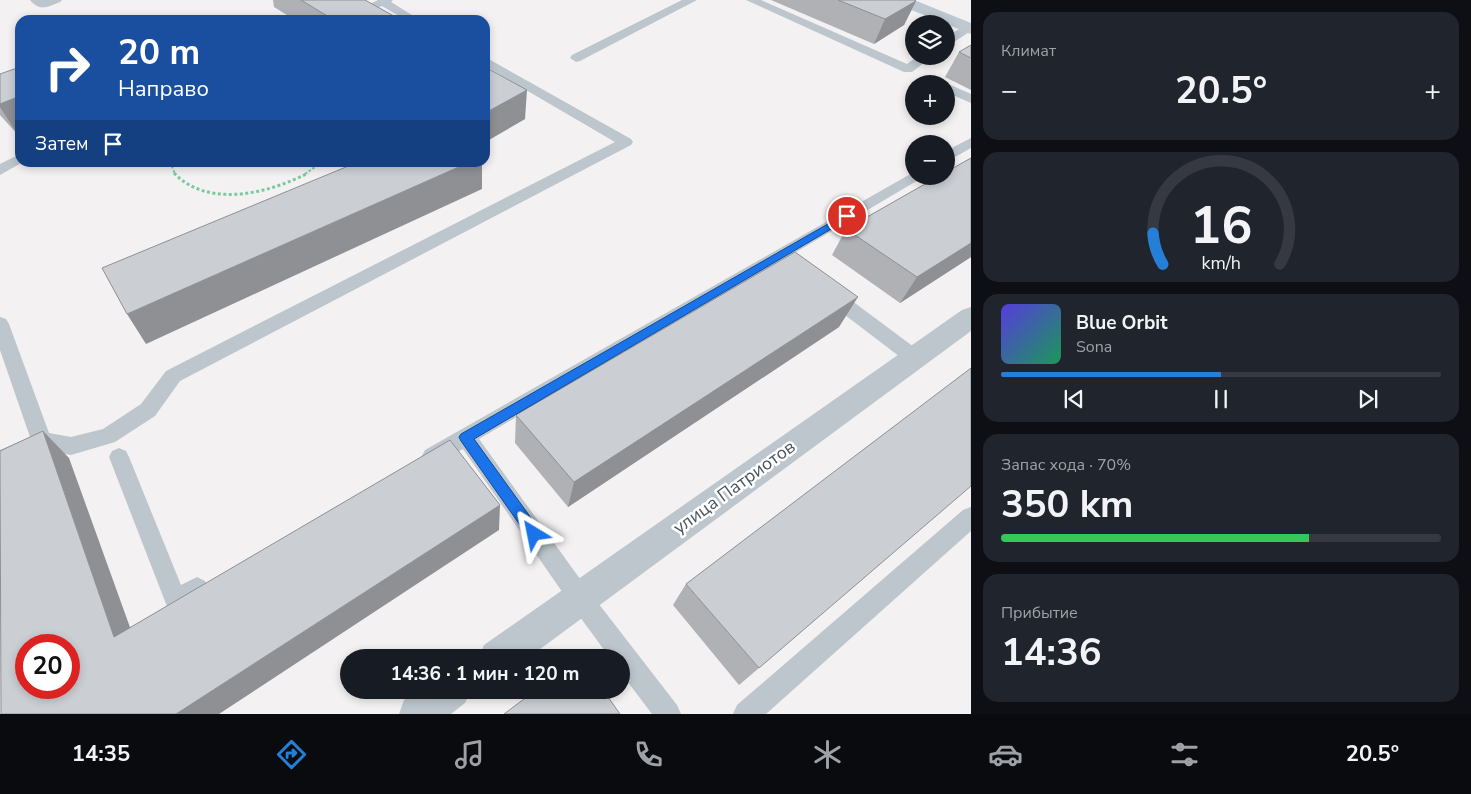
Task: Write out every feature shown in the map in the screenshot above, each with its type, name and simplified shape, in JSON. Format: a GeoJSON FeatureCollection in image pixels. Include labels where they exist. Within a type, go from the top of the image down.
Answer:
{"type":"FeatureCollection","features":[{"type":"Feature","properties":{"kind":"main road"},"geometry":{"type":"LineString","coordinates":[[900,0],[969,28]]}},
{"type":"Feature","properties":{"kind":"street","name":"улица Патриотов"},"geometry":{"type":"LineString","coordinates":[[509,649],[971,317]]}},
{"type":"Feature","properties":{"kind":"street"},"geometry":{"type":"LineString","coordinates":[[418,714],[439,699]]}},
{"type":"Feature","properties":{"kind":"lane"},"geometry":{"type":"LineString","coordinates":[[36,0],[41,5],[56,0]]}},
{"type":"Feature","properties":{"kind":"lane"},"geometry":{"type":"LineString","coordinates":[[576,58],[690,0]]}},
{"type":"Feature","properties":{"kind":"lane"},"geometry":{"type":"LineString","coordinates":[[752,0],[908,69],[914,65]]}},
{"type":"Feature","properties":{"kind":"lane"},"geometry":{"type":"LineString","coordinates":[[355,15],[385,2],[406,15]]}},
{"type":"Feature","properties":{"kind":"lane"},"geometry":{"type":"LineString","coordinates":[[955,37],[969,28]]}},
{"type":"Feature","properties":{"kind":"lane"},"geometry":{"type":"LineString","coordinates":[[0,460],[42,440],[71,446],[108,436],[148,410],[173,376],[626,142],[490,64]]}},
{"type":"Feature","properties":{"kind":"lane"},"geometry":{"type":"LineString","coordinates":[[955,91],[971,99]]}},
{"type":"Feature","properties":{"kind":"lane"},"geometry":{"type":"LineString","coordinates":[[955,158],[971,142]]}},
{"type":"Feature","properties":{"kind":"lane"},"geometry":{"type":"LineString","coordinates":[[0,170],[15,161]]}},
{"type":"Feature","properties":{"kind":"lane"},"geometry":{"type":"LineString","coordinates":[[415,466],[786,261],[905,183]]}},
{"type":"Feature","properties":{"kind":"lane"},"geometry":{"type":"LineString","coordinates":[[816,284],[915,358]]}},
{"type":"Feature","properties":{"kind":"lane"},"geometry":{"type":"LineString","coordinates":[[0,324],[42,440]]}},
{"type":"Feature","properties":{"kind":"lane"},"geometry":{"type":"LineString","coordinates":[[466,437],[580,598],[668,714]]}},
{"type":"Feature","properties":{"kind":"lane"},"geometry":{"type":"LineString","coordinates":[[119,457],[176,601],[210,582]]}},
{"type":"Feature","properties":{"kind":"lane"},"geometry":{"type":"LineString","coordinates":[[746,714],[971,517]]}},
{"type":"Feature","properties":{"kind":"path"},"geometry":{"type":"LineString","coordinates":[[172,167],[176,175],[197,188],[228,194],[264,192],[296,180],[315,167]]}},
{"type":"Feature","properties":{"kind":"building"},"geometry":{"type":"Polygon","coordinates":[[[301,0],[365,0],[392,15],[326,15],[301,0]]]}},
{"type":"Feature","properties":{"kind":"building"},"geometry":{"type":"Polygon","coordinates":[[[838,0],[914,0],[916,1],[885,19],[838,0]]]}},
{"type":"Feature","properties":{"kind":"building"},"geometry":{"type":"Polygon","coordinates":[[[971,45],[971,58],[959,52],[971,45]]]}},
{"type":"Feature","properties":{"kind":"building"},"geometry":{"type":"Polygon","coordinates":[[[15,69],[15,98],[0,104],[0,74],[15,69]]]}},
{"type":"Feature","properties":{"kind":"building"},"geometry":{"type":"Polygon","coordinates":[[[490,70],[527,90],[490,110],[490,70]]]}},
{"type":"Feature","properties":{"kind":"building"},"geometry":{"type":"Polygon","coordinates":[[[971,158],[971,243],[917,277],[846,229],[923,185],[955,185],[955,167],[971,158]]]}},
{"type":"Feature","properties":{"kind":"building"},"geometry":{"type":"Polygon","coordinates":[[[346,167],[459,167],[127,314],[102,268],[346,167]]]}},
{"type":"Feature","properties":{"kind":"building"},"geometry":{"type":"Polygon","coordinates":[[[795,252],[858,297],[574,482],[516,415],[795,252]]]}},
{"type":"Feature","properties":{"kind":"building"},"geometry":{"type":"Polygon","coordinates":[[[971,368],[971,486],[759,668],[686,584],[971,368]]]}},
{"type":"Feature","properties":{"kind":"building"},"geometry":{"type":"Polygon","coordinates":[[[43,431],[114,637],[450,440],[500,505],[176,714],[1,714],[0,451],[43,431]]]}},
{"type":"Feature","properties":{"kind":"building"},"geometry":{"type":"Polygon","coordinates":[[[524,699],[609,699],[620,714],[504,714],[524,699]]]}},
{"type":"Feature","properties":{"kind":"route"},"geometry":{"type":"LineString","coordinates":[[534,534],[466,437],[847,216]]}}]}
